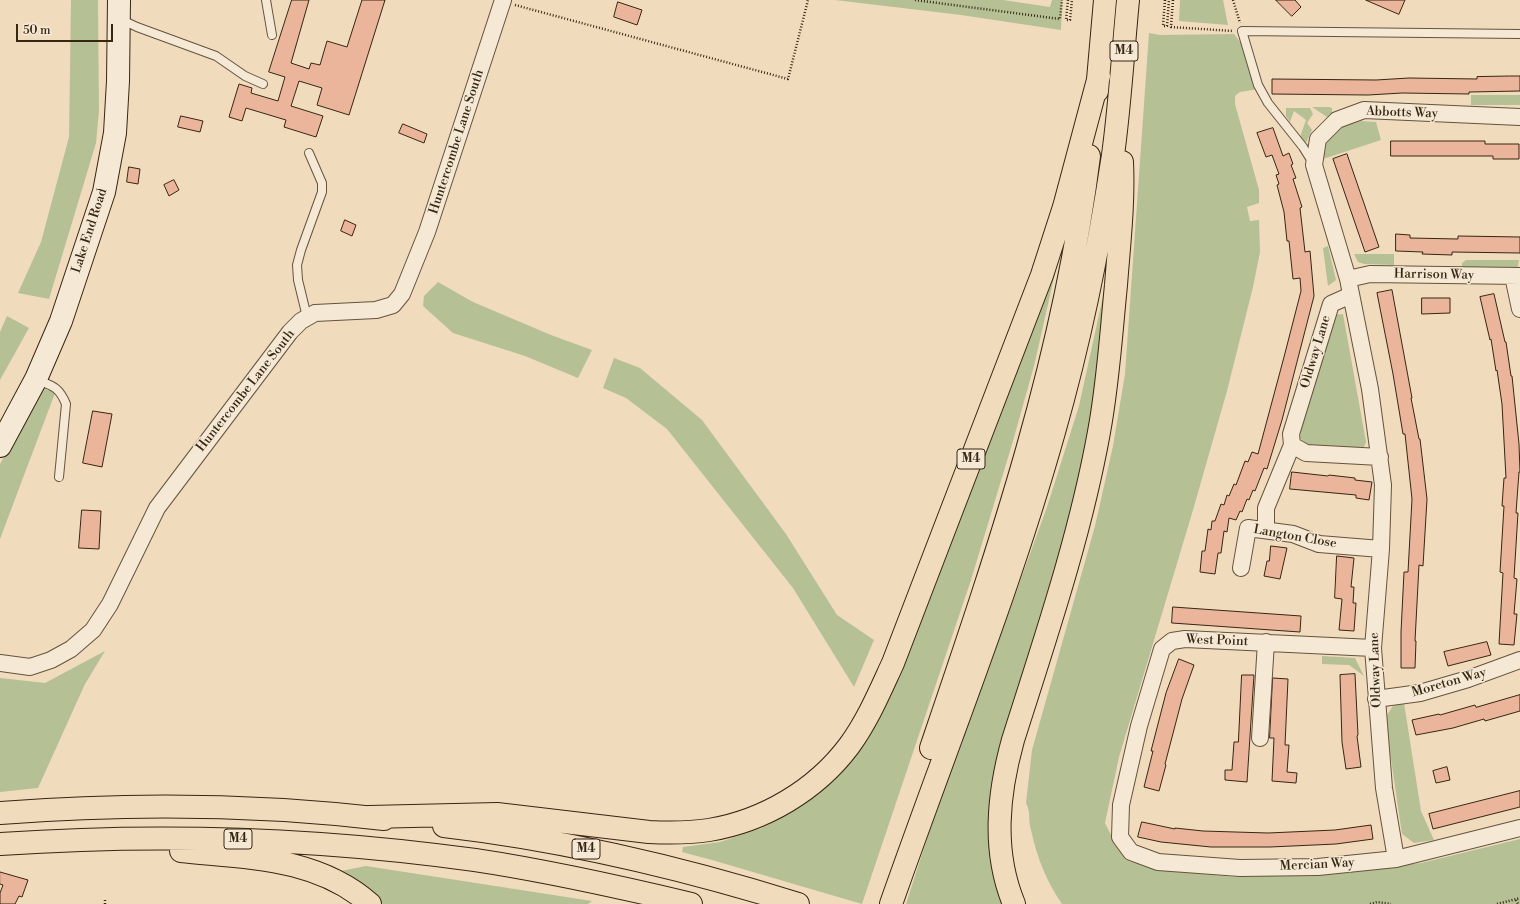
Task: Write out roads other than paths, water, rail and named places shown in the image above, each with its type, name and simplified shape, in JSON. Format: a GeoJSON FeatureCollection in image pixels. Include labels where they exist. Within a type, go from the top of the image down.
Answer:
{"type":"FeatureCollection","features":[{"type":"Feature","properties":{"kind":"highway","name":"M4"},"geometry":{"type":"LineString","coordinates":[[891,904],[897,866],[1004,526],[1048,378],[1083,206],[1099,76],[1106,0]]}},
{"type":"Feature","properties":{"kind":"highway","name":"M4"},"geometry":{"type":"LineString","coordinates":[[877,904],[897,866],[1003,592],[1037,491],[1055,430],[1081,327],[1096,255],[1113,153],[1128,0]]}},
{"type":"Feature","properties":{"kind":"highway","name":"M4"},"geometry":{"type":"LineString","coordinates":[[369,817],[497,814],[642,831],[674,833],[708,830],[741,821],[780,805],[792,799],[822,775],[848,747],[858,732],[893,663],[1042,275],[1064,207],[1099,76]]}},
{"type":"Feature","properties":{"kind":"highway","name":"M4"},"geometry":{"type":"LineString","coordinates":[[1014,904],[1006,881],[1000,845],[999,826],[1001,792],[1005,769],[1013,740],[1070,555],[1090,480],[1100,431],[1108,374],[1120,237],[1123,179],[1119,101]]}},
{"type":"Feature","properties":{"kind":"highway","name":"M4"},"geometry":{"type":"LineString","coordinates":[[0,813],[88,808],[186,808],[257,809],[369,817],[456,827],[602,852],[713,879],[798,904]]}},
{"type":"Feature","properties":{"kind":"highway","name":"M4"},"geometry":{"type":"LineString","coordinates":[[0,844],[67,840],[183,838],[247,839],[358,847],[475,860],[523,868],[581,879],[691,904]]}},
{"type":"Feature","properties":{"kind":"highway","name":"M4"},"geometry":{"type":"LineString","coordinates":[[67,840],[284,862],[328,877],[358,894],[370,904]]}},
{"type":"Feature","properties":{"kind":"main road","name":"Lake End Road"},"geometry":{"type":"LineString","coordinates":[[0,446],[36,380],[61,322],[104,192],[115,133],[118,82],[119,9]]}},
{"type":"Feature","properties":{"kind":"street","name":"Huntercombe Lane South"},"geometry":{"type":"LineString","coordinates":[[0,663],[30,667],[51,660],[71,649],[92,630],[110,604],[157,508],[290,332],[301,321],[315,313],[376,310],[393,305],[402,294],[427,232],[503,1]]}},
{"type":"Feature","properties":{"kind":"street","name":"Abbotts Way"},"geometry":{"type":"LineString","coordinates":[[1348,279],[1314,165],[1318,139],[1337,120],[1364,110],[1520,117]]}},
{"type":"Feature","properties":{"kind":"street","name":"Harrison Way"},"geometry":{"type":"LineString","coordinates":[[1348,279],[1370,274],[1517,276]]}},
{"type":"Feature","properties":{"kind":"street"},"geometry":{"type":"LineString","coordinates":[[1517,276],[1520,309]]}},
{"type":"Feature","properties":{"kind":"street","name":"Oldway Lane"},"geometry":{"type":"LineString","coordinates":[[1348,279],[1370,389],[1383,485],[1382,549],[1373,648],[1384,788],[1396,859]]}},
{"type":"Feature","properties":{"kind":"street","name":"Oldway Lane"},"geometry":{"type":"LineString","coordinates":[[1266,523],[1266,508],[1292,445],[1291,434],[1331,304],[1351,295]]}},
{"type":"Feature","properties":{"kind":"street"},"geometry":{"type":"LineString","coordinates":[[1292,445],[1306,453],[1380,457]]}},
{"type":"Feature","properties":{"kind":"street","name":"Langton Close"},"geometry":{"type":"LineString","coordinates":[[1242,568],[1248,528],[1293,534],[1318,544],[1382,549]]}},
{"type":"Feature","properties":{"kind":"street","name":"West Point"},"geometry":{"type":"LineString","coordinates":[[1120,837],[1122,805],[1139,726],[1162,650],[1172,641],[1185,639],[1373,648]]}},
{"type":"Feature","properties":{"kind":"street"},"geometry":{"type":"LineString","coordinates":[[1260,738],[1266,642]]}},
{"type":"Feature","properties":{"kind":"street","name":"Moreton Way"},"geometry":{"type":"LineString","coordinates":[[1376,699],[1420,693],[1468,679],[1520,660]]}},
{"type":"Feature","properties":{"kind":"street","name":"Mercian Way"},"geometry":{"type":"LineString","coordinates":[[1120,837],[1131,852],[1158,862],[1240,868],[1318,867],[1396,859],[1520,828]]}},
{"type":"Feature","properties":{"kind":"lane"},"geometry":{"type":"LineString","coordinates":[[266,0],[272,35]]}},
{"type":"Feature","properties":{"kind":"lane"},"geometry":{"type":"LineString","coordinates":[[119,9],[149,31],[216,56],[245,76],[263,84]]}},
{"type":"Feature","properties":{"kind":"lane"},"geometry":{"type":"LineString","coordinates":[[1314,165],[1303,147],[1268,103],[1258,85],[1242,31],[1520,34]]}},
{"type":"Feature","properties":{"kind":"lane"},"geometry":{"type":"LineString","coordinates":[[307,317],[298,280],[297,265],[322,192],[322,183],[309,153]]}},
{"type":"Feature","properties":{"kind":"lane"},"geometry":{"type":"LineString","coordinates":[[36,380],[56,388],[62,394],[66,404],[59,477]]}}]}
